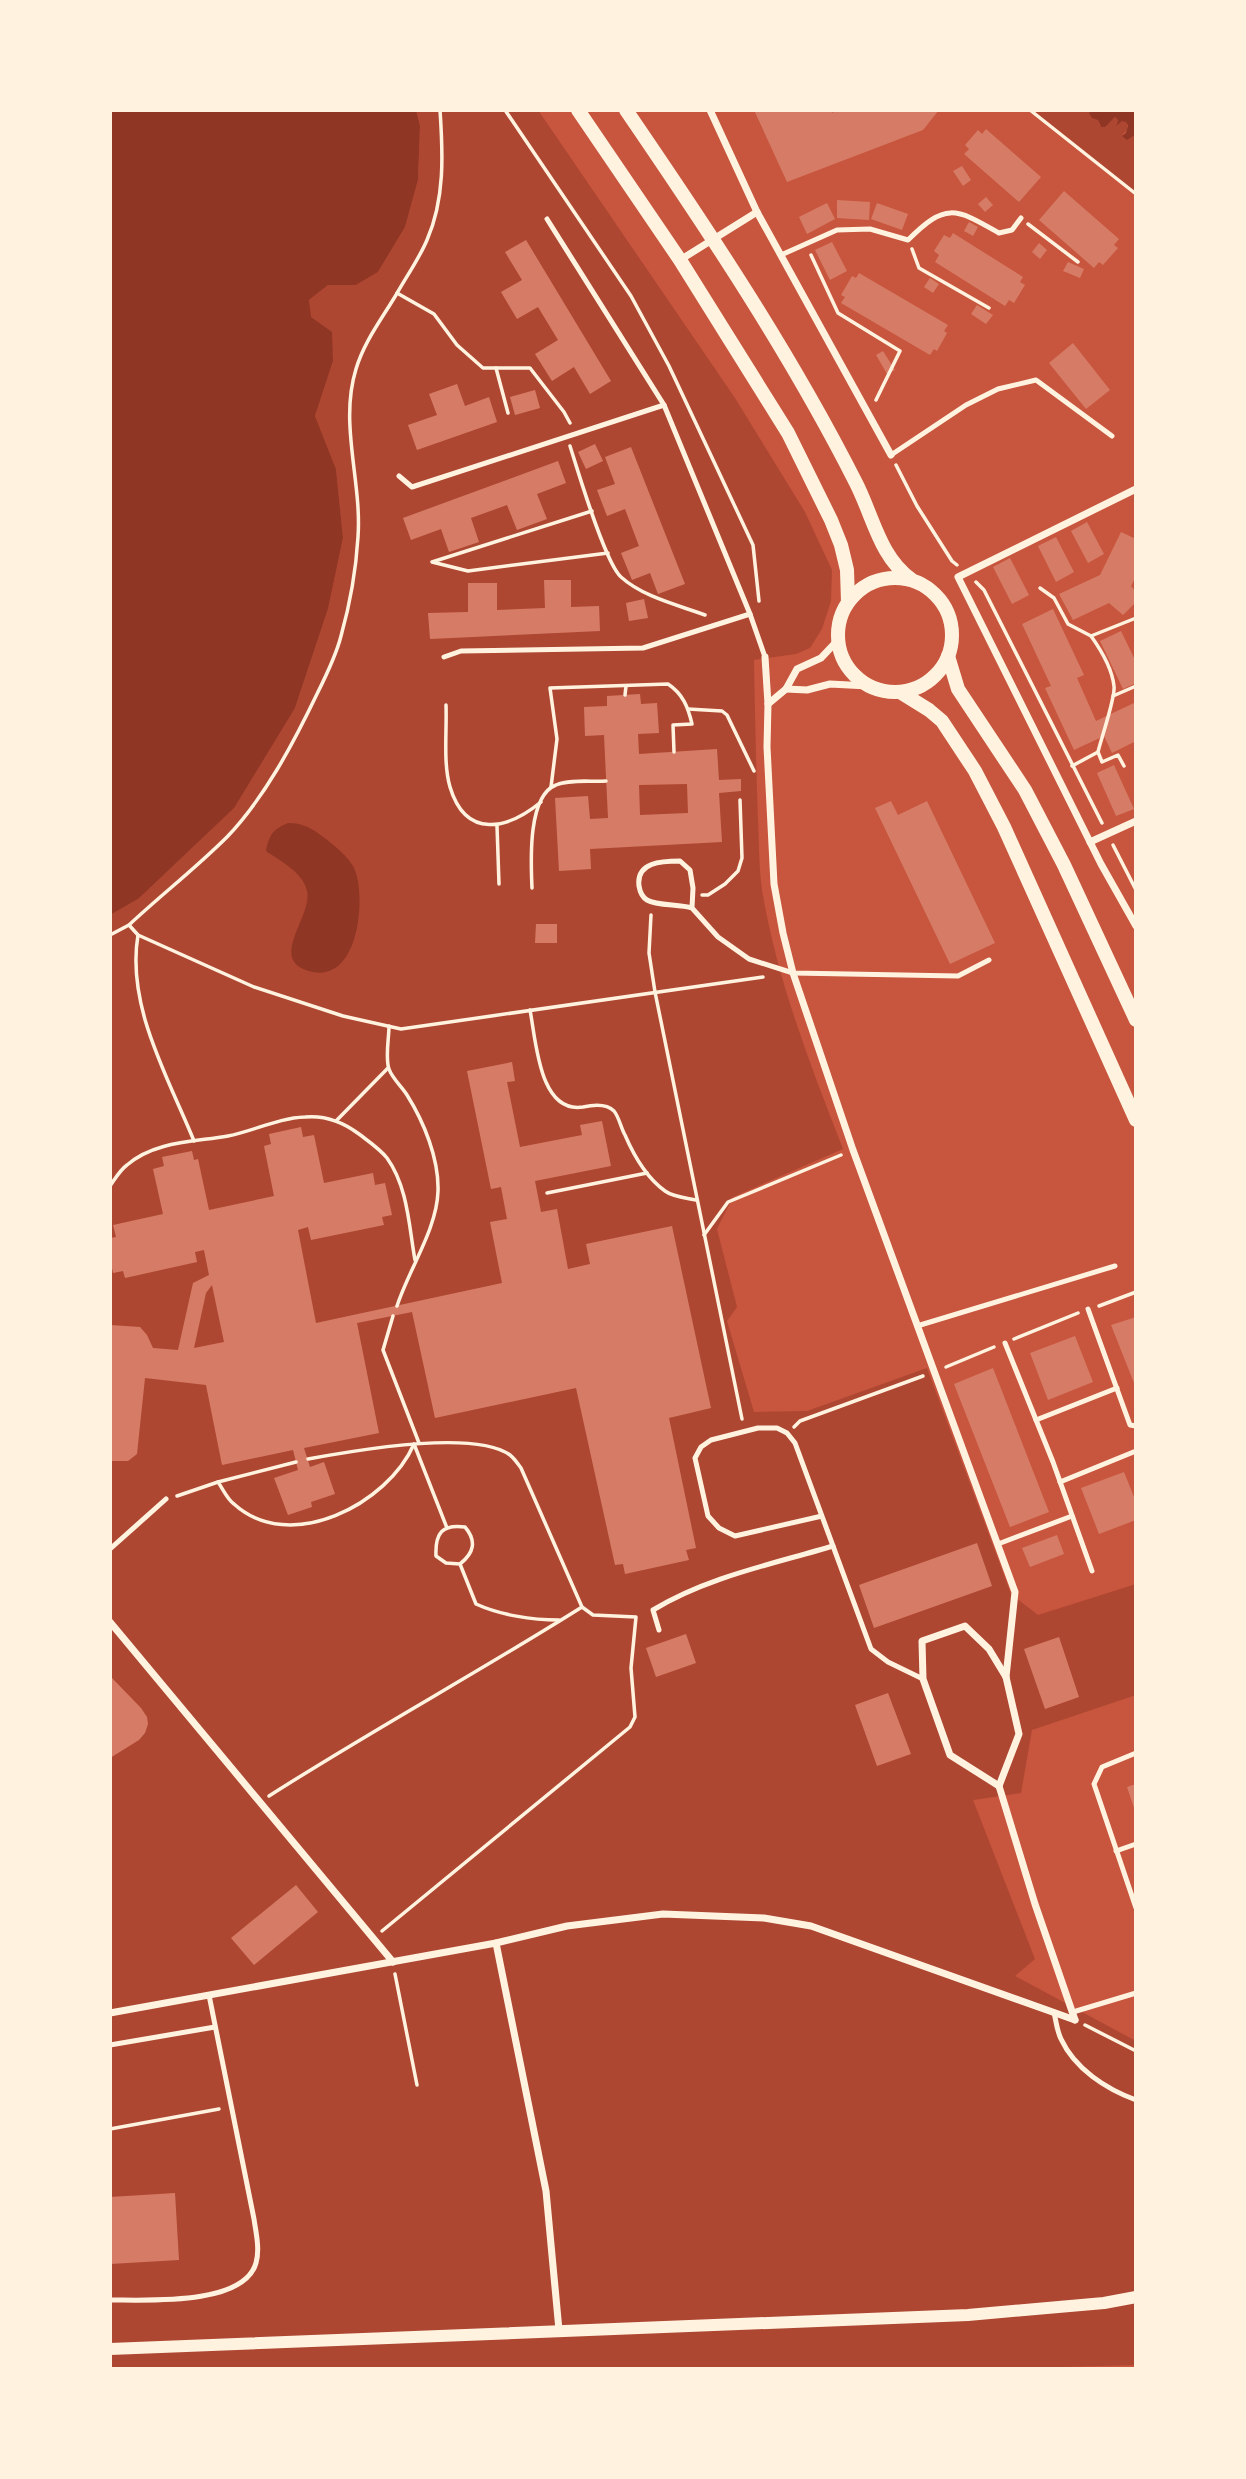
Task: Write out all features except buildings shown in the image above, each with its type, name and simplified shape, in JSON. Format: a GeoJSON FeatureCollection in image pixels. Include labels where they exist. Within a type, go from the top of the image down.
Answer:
{"type":"FeatureCollection","features":[{"type":"Feature","properties":{"kind":"main road"},"geometry":{"type":"LineString","coordinates":[[578,110],[680,260],[788,433],[841,545],[847,570],[848,602]]}},
{"type":"Feature","properties":{"kind":"main road"},"geometry":{"type":"LineString","coordinates":[[626,110],[714,239],[823,418],[860,490],[888,557],[898,571],[935,594],[943,604],[952,630],[948,656],[940,670],[929,681],[915,689],[900,692],[878,690],[868,686],[847,667],[838,640],[842,613],[858,591],[884,579],[912,580]]}},
{"type":"Feature","properties":{"kind":"main road"},"geometry":{"type":"LineString","coordinates":[[948,656],[958,689],[1025,790],[1064,865],[1136,1020]]}},
{"type":"Feature","properties":{"kind":"main road"},"geometry":{"type":"LineString","coordinates":[[900,692],[942,721],[975,771],[1004,828],[1136,1120]]}},
{"type":"Feature","properties":{"kind":"street"},"geometry":{"type":"LineString","coordinates":[[710,110],[757,212],[891,455]]}},
{"type":"Feature","properties":{"kind":"street"},"geometry":{"type":"LineString","coordinates":[[680,260],[757,212]]}},
{"type":"Feature","properties":{"kind":"street"},"geometry":{"type":"LineString","coordinates":[[1136,489],[958,577],[1090,842],[1136,926]]}},
{"type":"Feature","properties":{"kind":"street"},"geometry":{"type":"LineString","coordinates":[[768,704],[786,689],[797,670],[821,658],[838,640]]}},
{"type":"Feature","properties":{"kind":"street"},"geometry":{"type":"LineString","coordinates":[[765,657],[774,884],[793,973],[853,1150],[1016,1592],[1006,1677]]}},
{"type":"Feature","properties":{"kind":"street"},"geometry":{"type":"LineString","coordinates":[[786,689],[807,690],[830,684],[868,686]]}},
{"type":"Feature","properties":{"kind":"street"},"geometry":{"type":"LineString","coordinates":[[1090,842],[1136,821]]}},
{"type":"Feature","properties":{"kind":"street"},"geometry":{"type":"LineString","coordinates":[[110,1622],[393,1962]]}},
{"type":"Feature","properties":{"kind":"street"},"geometry":{"type":"LineString","coordinates":[[999,1786],[950,1755],[923,1679],[922,1641],[965,1626],[989,1648],[1006,1677],[1020,1734],[999,1786],[1035,1904],[1074,2016]]}},
{"type":"Feature","properties":{"kind":"street"},"geometry":{"type":"LineString","coordinates":[[110,2013],[496,1943],[567,1926],[663,1914],[764,1918],[811,1926],[1054,2012],[1074,2016]]}},
{"type":"Feature","properties":{"kind":"street"},"geometry":{"type":"LineString","coordinates":[[496,1943],[546,2191],[559,2330]]}},
{"type":"Feature","properties":{"kind":"street"},"geometry":{"type":"LineString","coordinates":[[110,2348],[968,2315],[1104,2303],[1136,2297]]}},
{"type":"Feature","properties":{"kind":"lane"},"geometry":{"type":"LineString","coordinates":[[780,255],[837,230],[870,229],[908,240],[928,220],[943,213],[959,212],[999,233],[1012,230],[1021,218]]}},
{"type":"Feature","properties":{"kind":"lane"},"geometry":{"type":"LineString","coordinates":[[547,219],[664,405],[765,657]]}},
{"type":"Feature","properties":{"kind":"lane"},"geometry":{"type":"LineString","coordinates":[[891,455],[966,405],[998,389],[1036,380],[1112,436]]}},
{"type":"Feature","properties":{"kind":"lane"},"geometry":{"type":"LineString","coordinates":[[399,476],[412,487],[664,405]]}},
{"type":"Feature","properties":{"kind":"lane"},"geometry":{"type":"LineString","coordinates":[[444,657],[461,651],[643,648],[750,614]]}},
{"type":"Feature","properties":{"kind":"lane"},"geometry":{"type":"LineString","coordinates":[[692,908],[690,870],[680,861],[659,861],[645,867],[638,879],[640,893],[652,902],[692,908],[718,937],[749,959],[793,973],[958,976],[989,960]]}},
{"type":"Feature","properties":{"kind":"lane"},"geometry":{"type":"LineString","coordinates":[[917,1326],[1115,1266]]}},
{"type":"Feature","properties":{"kind":"lane"},"geometry":{"type":"LineString","coordinates":[[1088,1310],[1130,1425],[1136,1426]]}},
{"type":"Feature","properties":{"kind":"lane"},"geometry":{"type":"LineString","coordinates":[[1005,1343],[1092,1571]]}},
{"type":"Feature","properties":{"kind":"lane"},"geometry":{"type":"LineString","coordinates":[[1036,1420],[1117,1388]]}},
{"type":"Feature","properties":{"kind":"lane"},"geometry":{"type":"LineString","coordinates":[[822,1516],[735,1536],[719,1528],[708,1516],[695,1458],[701,1447],[711,1440],[758,1427],[777,1428],[787,1433],[795,1443],[822,1516],[871,1649],[888,1662],[923,1679]]}},
{"type":"Feature","properties":{"kind":"lane"},"geometry":{"type":"LineString","coordinates":[[1060,1482],[1136,1451]]}},
{"type":"Feature","properties":{"kind":"lane"},"geometry":{"type":"LineString","coordinates":[[110,1549],[166,1499]]}},
{"type":"Feature","properties":{"kind":"lane"},"geometry":{"type":"LineString","coordinates":[[998,1544],[1072,1516]]}},
{"type":"Feature","properties":{"kind":"lane"},"geometry":{"type":"LineString","coordinates":[[660,1630],[653,1610],[663,1603],[717,1582],[833,1546]]}},
{"type":"Feature","properties":{"kind":"lane"},"geometry":{"type":"LineString","coordinates":[[1136,1753],[1102,1768],[1094,1784],[1136,1908]]}},
{"type":"Feature","properties":{"kind":"lane"},"geometry":{"type":"LineString","coordinates":[[1116,1851],[1136,1844]]}},
{"type":"Feature","properties":{"kind":"lane"},"geometry":{"type":"LineString","coordinates":[[1074,2016],[1136,1993]]}},
{"type":"Feature","properties":{"kind":"lane"},"geometry":{"type":"LineString","coordinates":[[110,2300],[155,2300],[219,2293],[244,2281],[256,2264],[258,2246],[254,2219],[209,1995]]}},
{"type":"Feature","properties":{"kind":"lane"},"geometry":{"type":"LineString","coordinates":[[1054,2012],[1061,2039],[1080,2066],[1111,2091],[1136,2100]]}},
{"type":"Feature","properties":{"kind":"lane"},"geometry":{"type":"LineString","coordinates":[[110,2045],[215,2027]]}},
{"type":"Feature","properties":{"kind":"path"},"geometry":{"type":"LineString","coordinates":[[110,935],[129,925],[227,837],[254,804],[307,714],[327,674],[341,638],[358,538],[359,498],[350,426],[350,392],[369,336],[427,241],[435,217],[442,184],[440,110]]}},
{"type":"Feature","properties":{"kind":"path"},"geometry":{"type":"LineString","coordinates":[[1030,110],[1136,194]]}},
{"type":"Feature","properties":{"kind":"path"},"geometry":{"type":"LineString","coordinates":[[1021,218],[1078,262]]}},
{"type":"Feature","properties":{"kind":"path"},"geometry":{"type":"LineString","coordinates":[[908,240],[919,268],[989,308]]}},
{"type":"Feature","properties":{"kind":"path"},"geometry":{"type":"LineString","coordinates":[[805,244],[838,313],[900,351],[869,415]]}},
{"type":"Feature","properties":{"kind":"path"},"geometry":{"type":"LineString","coordinates":[[397,293],[435,314],[457,345],[483,368],[530,368],[564,412],[575,434]]}},
{"type":"Feature","properties":{"kind":"path"},"geometry":{"type":"LineString","coordinates":[[496,368],[508,413]]}},
{"type":"Feature","properties":{"kind":"path"},"geometry":{"type":"LineString","coordinates":[[567,437],[608,553],[620,576],[648,594],[723,622]]}},
{"type":"Feature","properties":{"kind":"path"},"geometry":{"type":"LineString","coordinates":[[592,511],[432,562],[468,571],[608,553]]}},
{"type":"Feature","properties":{"kind":"path"},"geometry":{"type":"LineString","coordinates":[[1040,588],[1054,598],[1068,624],[1091,636],[1100,648],[1115,688],[1098,752],[1102,762],[1118,755],[1124,766]]}},
{"type":"Feature","properties":{"kind":"path"},"geometry":{"type":"LineString","coordinates":[[1091,636],[1136,618]]}},
{"type":"Feature","properties":{"kind":"path"},"geometry":{"type":"LineString","coordinates":[[446,705],[450,786],[454,797],[469,817],[481,823],[497,826],[524,815],[541,802],[551,787],[557,739],[550,688],[668,684],[677,690],[688,709],[692,724],[673,725],[674,752]]}},
{"type":"Feature","properties":{"kind":"path"},"geometry":{"type":"LineString","coordinates":[[625,695],[626,686]]}},
{"type":"Feature","properties":{"kind":"path"},"geometry":{"type":"LineString","coordinates":[[1113,696],[1136,686]]}},
{"type":"Feature","properties":{"kind":"path"},"geometry":{"type":"LineString","coordinates":[[688,709],[722,711],[727,715],[770,807]]}},
{"type":"Feature","properties":{"kind":"path"},"geometry":{"type":"LineString","coordinates":[[1072,766],[1098,752]]}},
{"type":"Feature","properties":{"kind":"path"},"geometry":{"type":"LineString","coordinates":[[551,787],[559,783],[606,781]]}},
{"type":"Feature","properties":{"kind":"path"},"geometry":{"type":"LineString","coordinates":[[693,895],[708,894],[738,872],[742,858],[740,800]]}},
{"type":"Feature","properties":{"kind":"path"},"geometry":{"type":"LineString","coordinates":[[532,888],[531,850],[541,802]]}},
{"type":"Feature","properties":{"kind":"path"},"geometry":{"type":"LineString","coordinates":[[497,826],[499,884]]}},
{"type":"Feature","properties":{"kind":"path"},"geometry":{"type":"LineString","coordinates":[[652,902],[649,953],[655,992],[745,1431]]}},
{"type":"Feature","properties":{"kind":"path"},"geometry":{"type":"LineString","coordinates":[[129,925],[138,935],[254,987],[342,1016],[401,1029],[765,977]]}},
{"type":"Feature","properties":{"kind":"path"},"geometry":{"type":"LineString","coordinates":[[138,935],[134,956],[144,1016],[194,1141]]}},
{"type":"Feature","properties":{"kind":"path"},"geometry":{"type":"LineString","coordinates":[[530,1010],[543,1079],[548,1090],[562,1103],[573,1108],[604,1105],[614,1110],[635,1157],[648,1173],[667,1193],[696,1200]]}},
{"type":"Feature","properties":{"kind":"path"},"geometry":{"type":"LineString","coordinates":[[389,1026],[388,1068],[407,1095],[426,1131],[439,1188],[436,1214],[397,1306]]}},
{"type":"Feature","properties":{"kind":"path"},"geometry":{"type":"LineString","coordinates":[[336,1121],[388,1068]]}},
{"type":"Feature","properties":{"kind":"path"},"geometry":{"type":"LineString","coordinates":[[110,1186],[126,1165],[155,1149],[232,1135],[276,1121],[306,1116],[336,1121],[347,1125],[386,1157],[397,1177],[404,1199],[415,1260]]}},
{"type":"Feature","properties":{"kind":"path"},"geometry":{"type":"LineString","coordinates":[[704,1236],[728,1202],[853,1150]]}},
{"type":"Feature","properties":{"kind":"path"},"geometry":{"type":"LineString","coordinates":[[547,1193],[648,1173]]}},
{"type":"Feature","properties":{"kind":"path"},"geometry":{"type":"LineString","coordinates":[[787,1433],[800,1421],[934,1372],[1136,1292]]}},
{"type":"Feature","properties":{"kind":"path"},"geometry":{"type":"LineString","coordinates":[[393,1316],[383,1350],[447,1528]]}},
{"type":"Feature","properties":{"kind":"path"},"geometry":{"type":"LineString","coordinates":[[218,1482],[232,1503],[265,1522],[303,1522],[338,1514],[363,1503],[394,1477],[416,1443]]}},
{"type":"Feature","properties":{"kind":"path"},"geometry":{"type":"LineString","coordinates":[[308,1460],[416,1443],[482,1446],[511,1455],[520,1468],[582,1607],[593,1615],[636,1618],[631,1668],[635,1717],[630,1727],[373,1938]]}},
{"type":"Feature","properties":{"kind":"path"},"geometry":{"type":"LineString","coordinates":[[166,1499],[218,1482],[296,1462]]}},
{"type":"Feature","properties":{"kind":"path"},"geometry":{"type":"LineString","coordinates":[[453,1525],[465,1527],[472,1536],[470,1557],[460,1564],[446,1563],[436,1556],[435,1543],[442,1531],[453,1525]]}},
{"type":"Feature","properties":{"kind":"path"},"geometry":{"type":"LineString","coordinates":[[460,1564],[475,1604],[486,1609],[542,1620],[561,1620]]}},
{"type":"Feature","properties":{"kind":"path"},"geometry":{"type":"LineString","coordinates":[[260,1802],[339,1751],[449,1689],[582,1607]]}},
{"type":"Feature","properties":{"kind":"path"},"geometry":{"type":"LineString","coordinates":[[393,1962],[417,2085]]}},
{"type":"Feature","properties":{"kind":"path"},"geometry":{"type":"LineString","coordinates":[[1074,2016],[1136,2051]]}},
{"type":"Feature","properties":{"kind":"path"},"geometry":{"type":"LineString","coordinates":[[110,2129],[232,2107]]}},
{"type":"Feature","properties":{"kind":"shaded area"},"geometry":{"type":"Polygon","coordinates":[[[110,110],[416,110],[420,126],[418,180],[405,227],[378,272],[356,285],[328,285],[309,300],[311,317],[332,332],[333,361],[315,416],[336,469],[343,538],[328,609],[295,708],[234,808],[138,899],[110,915],[110,110]]]}},
{"type":"Feature","properties":{"kind":"shaded area"},"geometry":{"type":"Polygon","coordinates":[[[416,110],[538,110],[735,398],[805,512],[832,570],[831,601],[822,629],[810,648],[796,654],[754,660],[754,680],[759,846],[762,890],[768,923],[807,1053],[843,1149],[733,1197],[717,1229],[737,1307],[727,1321],[754,1412],[807,1411],[927,1368],[1011,1594],[1038,1615],[1136,1584],[1136,1695],[1032,1730],[1021,1793],[973,1800],[1035,1959],[1015,1976],[1136,2041],[1136,2365],[993,2369],[110,2369],[110,915],[138,899],[295,708],[328,609],[343,538],[336,469],[315,416],[333,361],[310,317],[309,300],[328,285],[356,285],[378,272],[405,227],[418,180],[420,126],[416,110]]]}},
{"type":"Feature","properties":{"kind":"shaded area"},"geometry":{"type":"Polygon","coordinates":[[[1033,110],[1091,110],[1089,113],[1098,120],[1100,126],[1105,126],[1115,117],[1118,119],[1116,125],[1126,121],[1128,129],[1122,135],[1127,139],[1136,132],[1136,194],[1033,110]]]}},
{"type":"Feature","properties":{"kind":"shaded area"},"geometry":{"type":"Polygon","coordinates":[[[1091,110],[1136,110],[1136,134],[1127,140],[1122,136],[1128,126],[1122,121],[1116,126],[1118,120],[1115,117],[1105,127],[1101,127],[1098,120],[1092,118],[1089,113],[1091,110]]]}},
{"type":"Feature","properties":{"kind":"shaded area"},"geometry":{"type":"Polygon","coordinates":[[[288,823],[304,825],[317,832],[342,853],[355,870],[360,899],[355,935],[341,964],[328,971],[313,972],[299,967],[293,959],[294,937],[304,913],[307,891],[296,873],[266,851],[272,833],[288,823]]]}}]}
